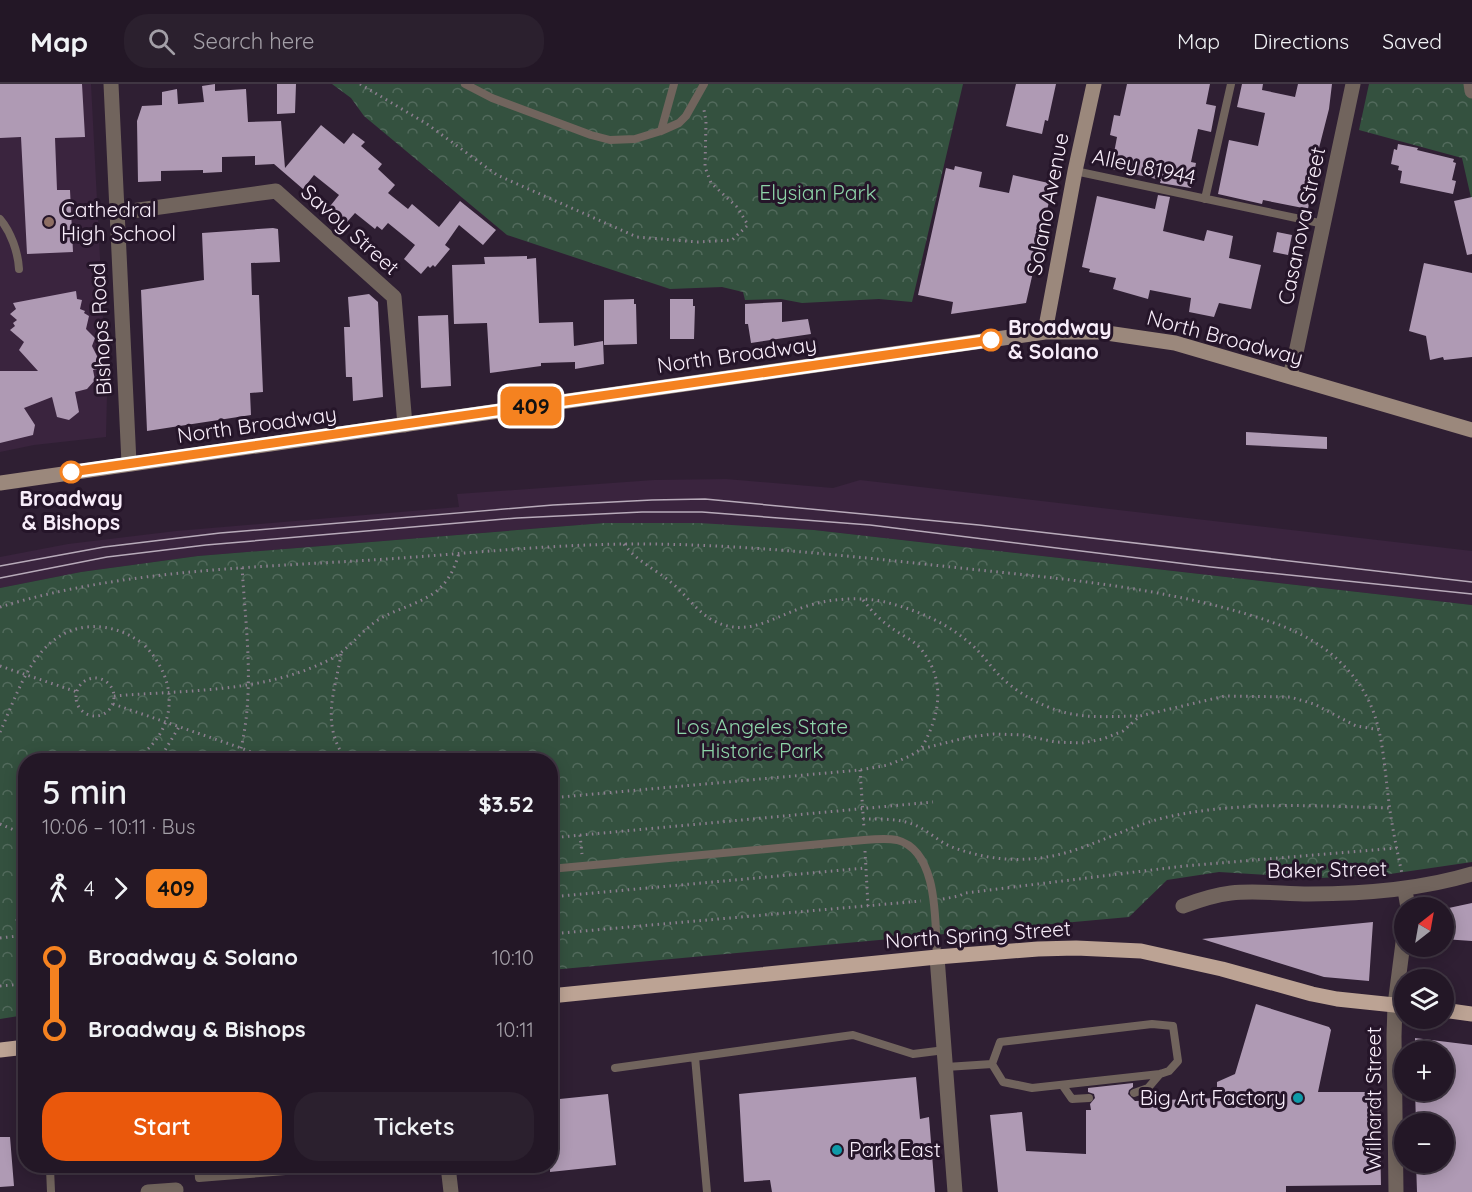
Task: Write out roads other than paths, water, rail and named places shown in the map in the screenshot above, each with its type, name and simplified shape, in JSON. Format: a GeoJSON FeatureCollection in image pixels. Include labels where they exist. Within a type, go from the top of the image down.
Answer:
{"type":"FeatureCollection","features":[{"type":"Feature","properties":{"kind":"main road","name":"Solano Avenue"},"geometry":{"type":"LineString","coordinates":[[1045,332],[1094,84]]}},
{"type":"Feature","properties":{"kind":"main road","name":"North Broadway"},"geometry":{"type":"LineString","coordinates":[[0,483],[878,355],[1045,332],[1071,331],[1129,335],[1174,343],[1472,430]]}},
{"type":"Feature","properties":{"kind":"main road","name":"North Spring Street"},"geometry":{"type":"LineString","coordinates":[[558,995],[1038,949],[1141,951],[1200,963],[1312,994],[1394,1005]]}},
{"type":"Feature","properties":{"kind":"main road"},"geometry":{"type":"LineString","coordinates":[[1454,1012],[1472,1014]]}},
{"type":"Feature","properties":{"kind":"main road"},"geometry":{"type":"LineString","coordinates":[[0,1050],[18,1048]]}},
{"type":"Feature","properties":{"kind":"street","name":"Bishops Road"},"geometry":{"type":"LineString","coordinates":[[111,84],[129,464]]}},
{"type":"Feature","properties":{"kind":"street","name":"Casanova Street"},"geometry":{"type":"LineString","coordinates":[[1290,376],[1353,84]]}},
{"type":"Feature","properties":{"kind":"street"},"geometry":{"type":"LineString","coordinates":[[1471,84],[1472,91]]}},
{"type":"Feature","properties":{"kind":"street","name":"Savoy Street"},"geometry":{"type":"LineString","coordinates":[[117,213],[276,191],[394,297],[405,425]]}},
{"type":"Feature","properties":{"kind":"street","name":"Baker Street"},"geometry":{"type":"LineString","coordinates":[[1183,906],[1211,896],[1234,892],[1311,894],[1405,890],[1472,874]]}},
{"type":"Feature","properties":{"kind":"street"},"geometry":{"type":"LineString","coordinates":[[1405,890],[1406,897]]}},
{"type":"Feature","properties":{"kind":"street"},"geometry":{"type":"LineString","coordinates":[[937,957],[954,1192]]}},
{"type":"Feature","properties":{"kind":"street","name":"Wilhardt Street"},"geometry":{"type":"LineString","coordinates":[[1396,1029],[1394,1045],[1396,1192]]}},
{"type":"Feature","properties":{"kind":"street"},"geometry":{"type":"LineString","coordinates":[[449,1173],[451,1192]]}},
{"type":"Feature","properties":{"kind":"street"},"geometry":{"type":"LineString","coordinates":[[148,1192],[176,1190]]}},
{"type":"Feature","properties":{"kind":"lane"},"geometry":{"type":"LineString","coordinates":[[465,84],[492,99],[609,140],[635,139],[679,123],[686,116],[704,84]]}},
{"type":"Feature","properties":{"kind":"lane"},"geometry":{"type":"LineString","coordinates":[[661,131],[674,84]]}},
{"type":"Feature","properties":{"kind":"lane"},"geometry":{"type":"LineString","coordinates":[[1205,199],[1231,84]]}},
{"type":"Feature","properties":{"kind":"lane","name":"Alley 81944"},"geometry":{"type":"LineString","coordinates":[[1075,171],[1324,224]]}},
{"type":"Feature","properties":{"kind":"lane"},"geometry":{"type":"LineString","coordinates":[[0,219],[5,224],[18,256],[19,269]]}},
{"type":"Feature","properties":{"kind":"lane"},"geometry":{"type":"LineString","coordinates":[[558,868],[864,840],[899,841],[920,855],[926,867],[933,900],[937,957]]}},
{"type":"Feature","properties":{"kind":"lane"},"geometry":{"type":"LineString","coordinates":[[1152,1024],[1173,1026],[1178,1062],[1169,1071],[1160,1074],[1032,1088],[1003,1082],[992,1064],[1000,1042],[1152,1024]]}},
{"type":"Feature","properties":{"kind":"lane"},"geometry":{"type":"LineString","coordinates":[[615,1068],[853,1035],[913,1054],[945,1050]]}},
{"type":"Feature","properties":{"kind":"lane"},"geometry":{"type":"LineString","coordinates":[[694,1057],[707,1192]]}},
{"type":"Feature","properties":{"kind":"lane"},"geometry":{"type":"LineString","coordinates":[[946,1067],[992,1064]]}},
{"type":"Feature","properties":{"kind":"lane"},"geometry":{"type":"LineString","coordinates":[[1134,1093],[1148,1089],[1160,1074]]}},
{"type":"Feature","properties":{"kind":"lane"},"geometry":{"type":"LineString","coordinates":[[1063,1086],[1072,1099],[1089,1098]]}},
{"type":"Feature","properties":{"kind":"lane"},"geometry":{"type":"LineString","coordinates":[[50,1173],[51,1192]]}},
{"type":"Feature","properties":{"kind":"lane"},"geometry":{"type":"LineString","coordinates":[[199,1173],[199,1178],[262,1173]]}},
{"type":"Feature","properties":{"kind":"tram line"},"geometry":{"type":"LineString","coordinates":[[0,566],[104,547],[220,533],[553,505],[705,499],[979,525],[1472,582]]}},
{"type":"Feature","properties":{"kind":"tram line"},"geometry":{"type":"LineString","coordinates":[[0,578],[107,557],[206,545],[517,518],[642,512],[702,512],[870,525],[1211,567],[1472,594]]}},
{"type":"Feature","properties":{"kind":"place","name":"Cathedral High School"},"geometry":{"type":"Point","coordinates":[49,222]}},
{"type":"Feature","properties":{"kind":"place","name":"Broadway & Solano"},"geometry":{"type":"Point","coordinates":[991,340]}},
{"type":"Feature","properties":{"kind":"place","name":"Broadway & Bishops"},"geometry":{"type":"Point","coordinates":[71,472]}},
{"type":"Feature","properties":{"kind":"place","name":"Big Art Factory"},"geometry":{"type":"Point","coordinates":[1298,1098]}},
{"type":"Feature","properties":{"kind":"place","name":"Park East"},"geometry":{"type":"Point","coordinates":[837,1150]}},
{"type":"Feature","properties":{"kind":"park label","name":"Elysian Park"},"geometry":{"type":"Point","coordinates":[818,193]}},
{"type":"Feature","properties":{"kind":"park label","name":"Los Angeles State Historic Park"},"geometry":{"type":"Point","coordinates":[762,739]}}]}
